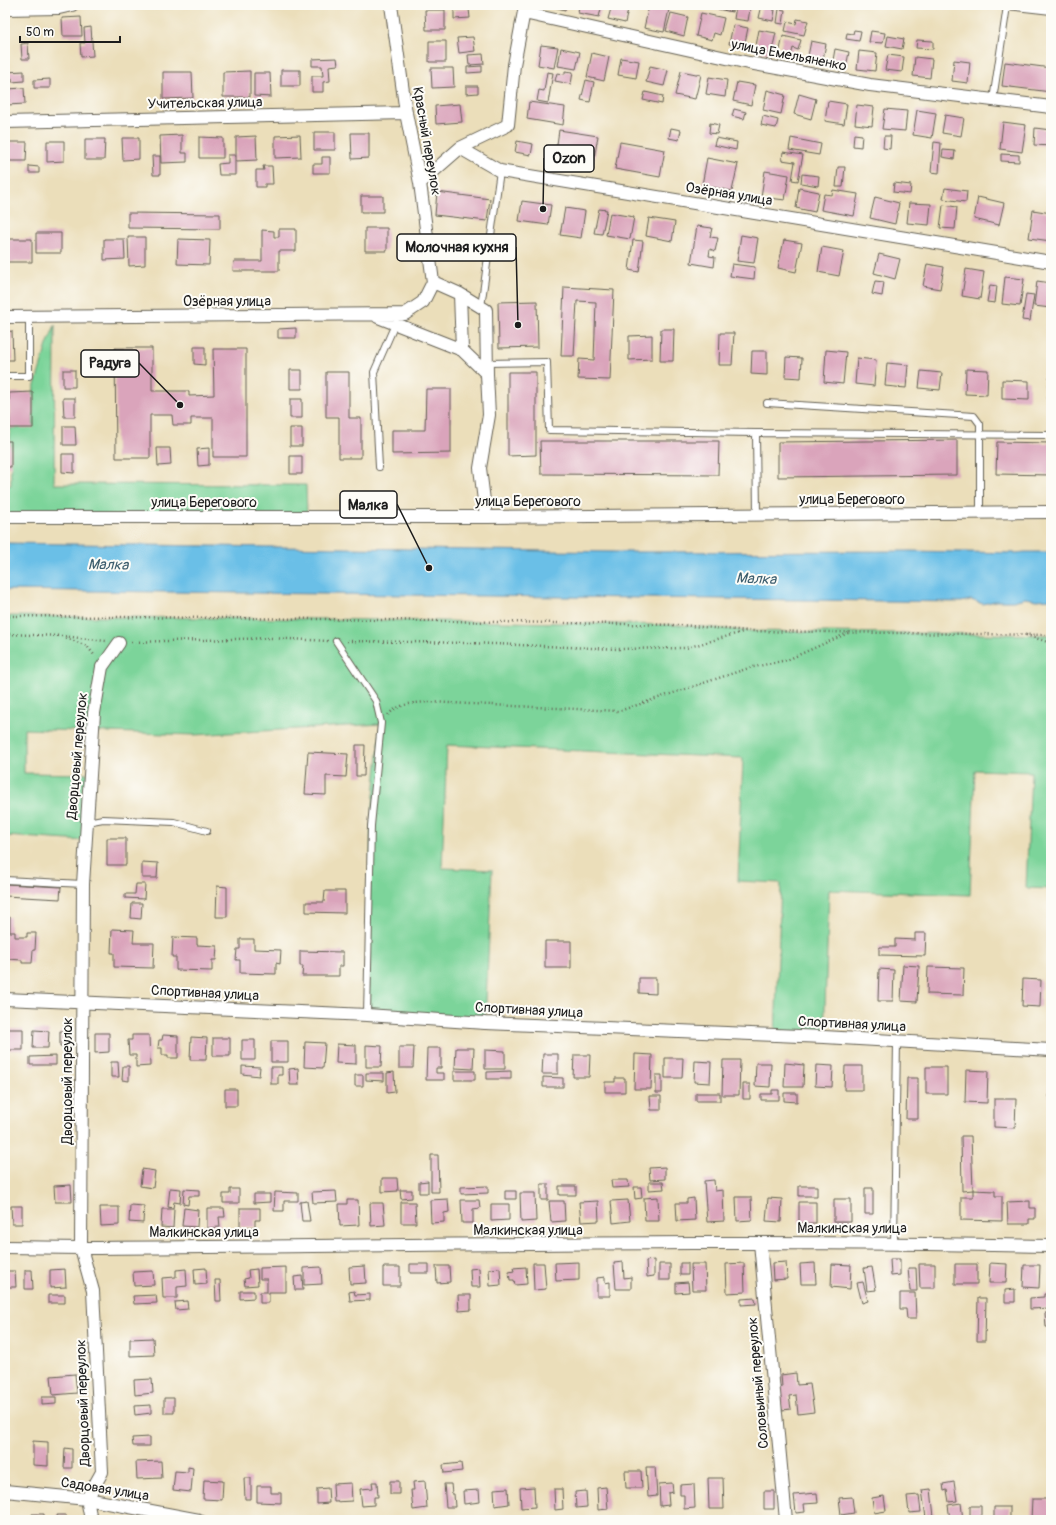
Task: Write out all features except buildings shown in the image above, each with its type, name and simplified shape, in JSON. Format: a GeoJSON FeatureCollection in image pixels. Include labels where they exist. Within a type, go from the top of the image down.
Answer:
{"type":"FeatureCollection","features":[{"type":"Feature","properties":{"kind":"street"},"geometry":{"type":"LineString","coordinates":[[5,9],[59,8],[72,5]]}},
{"type":"Feature","properties":{"kind":"street","name":"Красный переулок"},"geometry":{"type":"LineString","coordinates":[[391,5],[406,113],[420,183],[433,282]]}},
{"type":"Feature","properties":{"kind":"street"},"geometry":{"type":"LineString","coordinates":[[420,183],[460,148],[508,125],[514,65],[525,9]]}},
{"type":"Feature","properties":{"kind":"street","name":"улица Емельяненко"},"geometry":{"type":"LineString","coordinates":[[525,9],[749,63],[870,85],[1051,107]]}},
{"type":"Feature","properties":{"kind":"street","name":"Учительская улица"},"geometry":{"type":"LineString","coordinates":[[5,122],[406,113]]}},
{"type":"Feature","properties":{"kind":"street","name":"Озёрная улица"},"geometry":{"type":"LineString","coordinates":[[460,148],[500,171],[1051,262]]}},
{"type":"Feature","properties":{"kind":"street"},"geometry":{"type":"LineString","coordinates":[[405,314],[422,302],[433,282],[460,294],[486,310],[489,415],[480,468],[486,517]]}},
{"type":"Feature","properties":{"kind":"street"},"geometry":{"type":"LineString","coordinates":[[460,294],[462,350]]}},
{"type":"Feature","properties":{"kind":"street"},"geometry":{"type":"LineString","coordinates":[[371,314],[462,350],[487,369]]}},
{"type":"Feature","properties":{"kind":"street","name":"Озёрная улица"},"geometry":{"type":"LineString","coordinates":[[5,317],[405,314]]}},
{"type":"Feature","properties":{"kind":"street","name":"улица Берегового"},"geometry":{"type":"LineString","coordinates":[[5,517],[486,517],[1051,512]]}},
{"type":"Feature","properties":{"kind":"street","name":"Дворцовый переулок"},"geometry":{"type":"LineString","coordinates":[[88,1499],[102,1472],[102,1467],[93,1291],[81,1248],[83,884],[94,713],[102,667],[119,642]]}},
{"type":"Feature","properties":{"kind":"street","name":"Спортивная улица"},"geometry":{"type":"LineString","coordinates":[[5,998],[367,1015],[486,1023],[897,1041],[1051,1050]]}},
{"type":"Feature","properties":{"kind":"street","name":"Малкинская улица"},"geometry":{"type":"LineString","coordinates":[[5,1247],[81,1248],[760,1243],[894,1243],[1051,1246]]}},
{"type":"Feature","properties":{"kind":"street","name":"Соловьиный переулок"},"geometry":{"type":"LineString","coordinates":[[760,1243],[786,1520]]}},
{"type":"Feature","properties":{"kind":"street","name":"Садовая улица"},"geometry":{"type":"LineString","coordinates":[[5,1491],[88,1499],[199,1520]]}},
{"type":"Feature","properties":{"kind":"street"},"geometry":{"type":"LineString","coordinates":[[88,1499],[91,1520]]}},
{"type":"Feature","properties":{"kind":"lane"},"geometry":{"type":"LineString","coordinates":[[993,100],[1007,6],[1051,11]]}},
{"type":"Feature","properties":{"kind":"lane"},"geometry":{"type":"LineString","coordinates":[[481,307],[500,171]]}},
{"type":"Feature","properties":{"kind":"lane"},"geometry":{"type":"LineString","coordinates":[[379,467],[374,372],[394,323],[405,314]]}},
{"type":"Feature","properties":{"kind":"lane"},"geometry":{"type":"LineString","coordinates":[[5,376],[29,376],[28,317]]}},
{"type":"Feature","properties":{"kind":"lane"},"geometry":{"type":"LineString","coordinates":[[487,369],[548,362],[549,430],[1051,435]]}},
{"type":"Feature","properties":{"kind":"lane"},"geometry":{"type":"LineString","coordinates":[[767,403],[974,416],[980,424],[980,513]]}},
{"type":"Feature","properties":{"kind":"lane"},"geometry":{"type":"LineString","coordinates":[[756,433],[757,514]]}},
{"type":"Feature","properties":{"kind":"lane"},"geometry":{"type":"LineString","coordinates":[[336,641],[376,701],[381,723],[371,826],[367,1015]]}},
{"type":"Feature","properties":{"kind":"lane"},"geometry":{"type":"LineString","coordinates":[[86,822],[103,819],[174,822],[208,831]]}},
{"type":"Feature","properties":{"kind":"lane"},"geometry":{"type":"LineString","coordinates":[[5,880],[83,884]]}},
{"type":"Feature","properties":{"kind":"lane"},"geometry":{"type":"LineString","coordinates":[[894,1243],[897,1041]]}},
{"type":"Feature","properties":{"kind":"path"},"geometry":{"type":"LineString","coordinates":[[5,617],[110,616],[393,620],[680,626],[748,631],[1051,635]]}},
{"type":"Feature","properties":{"kind":"path"},"geometry":{"type":"LineString","coordinates":[[5,634],[62,636],[119,642],[270,638],[336,641],[469,643],[618,649],[686,648],[748,631]]}},
{"type":"Feature","properties":{"kind":"path"},"geometry":{"type":"LineString","coordinates":[[381,723],[392,710],[406,704],[429,702],[619,710],[749,668],[787,660],[850,632]]}},
{"type":"Feature","properties":{"kind":"path"},"geometry":{"type":"LineString","coordinates":[[1023,634],[1051,644]]}},
{"type":"Feature","properties":{"kind":"path"},"geometry":{"type":"LineString","coordinates":[[62,636],[86,646],[102,667]]}},
{"type":"Feature","properties":{"kind":"green space"},"geometry":{"type":"Polygon","coordinates":[[[55,325],[54,484],[306,485],[307,517],[5,517],[5,486],[11,485],[10,428],[33,427],[33,392],[47,345],[55,325]]]}},
{"type":"Feature","properties":{"kind":"green space"},"geometry":{"type":"Polygon","coordinates":[[[5,617],[680,625],[748,631],[1051,635],[1051,889],[1026,888],[1031,772],[975,770],[970,895],[829,890],[824,1037],[775,1036],[781,883],[738,881],[743,758],[447,745],[442,868],[492,870],[485,1023],[367,1015],[371,826],[381,724],[194,735],[24,729],[24,773],[90,774],[85,841],[5,836],[5,617]]]}},
{"type":"Feature","properties":{"kind":"water"},"geometry":{"type":"Polygon","coordinates":[[[5,543],[619,552],[1051,552],[1051,599],[1037,600],[1025,598],[1013,601],[995,601],[983,604],[971,600],[961,602],[5,590],[5,543]]]}},
{"type":"Feature","properties":{"kind":"place","name":"Ozon"},"geometry":{"type":"Point","coordinates":[543,209]}},
{"type":"Feature","properties":{"kind":"place","name":"Молочная кухня"},"geometry":{"type":"Point","coordinates":[518,325]}},
{"type":"Feature","properties":{"kind":"place","name":"Радуга"},"geometry":{"type":"Point","coordinates":[180,405]}},
{"type":"Feature","properties":{"kind":"place","name":"Малка"},"geometry":{"type":"Point","coordinates":[429,568]}}]}
